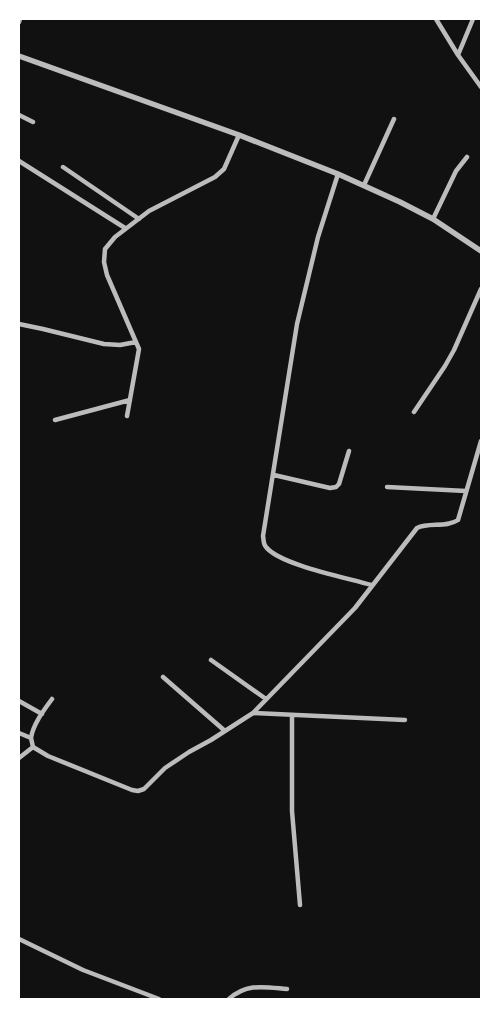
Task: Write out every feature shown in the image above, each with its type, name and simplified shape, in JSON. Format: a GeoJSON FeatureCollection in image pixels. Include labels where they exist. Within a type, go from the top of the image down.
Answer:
{"type":"FeatureCollection","features":[{"type":"Feature","properties":{"kind":"street"},"geometry":{"type":"LineString","coordinates":[[436,19],[458,55],[481,87]]}},
{"type":"Feature","properties":{"kind":"street"},"geometry":{"type":"LineString","coordinates":[[458,55],[473,19]]}},
{"type":"Feature","properties":{"kind":"street"},"geometry":{"type":"LineString","coordinates":[[19,56],[239,135],[338,174],[433,219],[481,250]]}},
{"type":"Feature","properties":{"kind":"street"},"geometry":{"type":"LineString","coordinates":[[19,115],[33,122]]}},
{"type":"Feature","properties":{"kind":"street"},"geometry":{"type":"LineString","coordinates":[[364,185],[394,120]]}},
{"type":"Feature","properties":{"kind":"street"},"geometry":{"type":"LineString","coordinates":[[128,416],[139,349],[107,275],[104,262],[105,249],[114,237],[139,218],[175,196],[215,177],[224,169],[239,135]]}},
{"type":"Feature","properties":{"kind":"street"},"geometry":{"type":"LineString","coordinates":[[433,219],[456,171],[467,158]]}},
{"type":"Feature","properties":{"kind":"street"},"geometry":{"type":"LineString","coordinates":[[19,161],[125,228]]}},
{"type":"Feature","properties":{"kind":"street"},"geometry":{"type":"LineString","coordinates":[[63,166],[139,218]]}},
{"type":"Feature","properties":{"kind":"street"},"geometry":{"type":"LineString","coordinates":[[338,174],[318,237],[297,324],[263,536],[266,548],[280,557],[371,585]]}},
{"type":"Feature","properties":{"kind":"street"},"geometry":{"type":"LineString","coordinates":[[414,412],[454,350],[481,289]]}},
{"type":"Feature","properties":{"kind":"street"},"geometry":{"type":"LineString","coordinates":[[19,324],[104,344],[120,345],[136,342]]}},
{"type":"Feature","properties":{"kind":"street"},"geometry":{"type":"LineString","coordinates":[[55,420],[130,400]]}},
{"type":"Feature","properties":{"kind":"street"},"geometry":{"type":"LineString","coordinates":[[52,699],[32,734],[33,747],[55,759],[138,791],[144,790],[165,768],[253,713],[297,666],[341,624],[417,528],[426,524],[450,523],[458,520],[481,441]]}},
{"type":"Feature","properties":{"kind":"street"},"geometry":{"type":"LineString","coordinates":[[274,475],[330,488],[336,487],[339,484],[349,451]]}},
{"type":"Feature","properties":{"kind":"street"},"geometry":{"type":"LineString","coordinates":[[387,487],[466,491]]}},
{"type":"Feature","properties":{"kind":"street"},"geometry":{"type":"LineString","coordinates":[[211,660],[266,699]]}},
{"type":"Feature","properties":{"kind":"street"},"geometry":{"type":"LineString","coordinates":[[163,677],[225,731]]}},
{"type":"Feature","properties":{"kind":"street"},"geometry":{"type":"LineString","coordinates":[[19,701],[42,714]]}},
{"type":"Feature","properties":{"kind":"street"},"geometry":{"type":"LineString","coordinates":[[253,713],[405,720]]}},
{"type":"Feature","properties":{"kind":"street"},"geometry":{"type":"LineString","coordinates":[[292,716],[292,811],[300,905]]}},
{"type":"Feature","properties":{"kind":"street"},"geometry":{"type":"LineString","coordinates":[[19,734],[31,738]]}},
{"type":"Feature","properties":{"kind":"street"},"geometry":{"type":"LineString","coordinates":[[19,758],[33,747]]}},
{"type":"Feature","properties":{"kind":"street"},"geometry":{"type":"LineString","coordinates":[[19,939],[83,970],[159,999]]}},
{"type":"Feature","properties":{"kind":"street"},"geometry":{"type":"LineString","coordinates":[[229,999],[239,992],[252,987],[287,989]]}}]}
